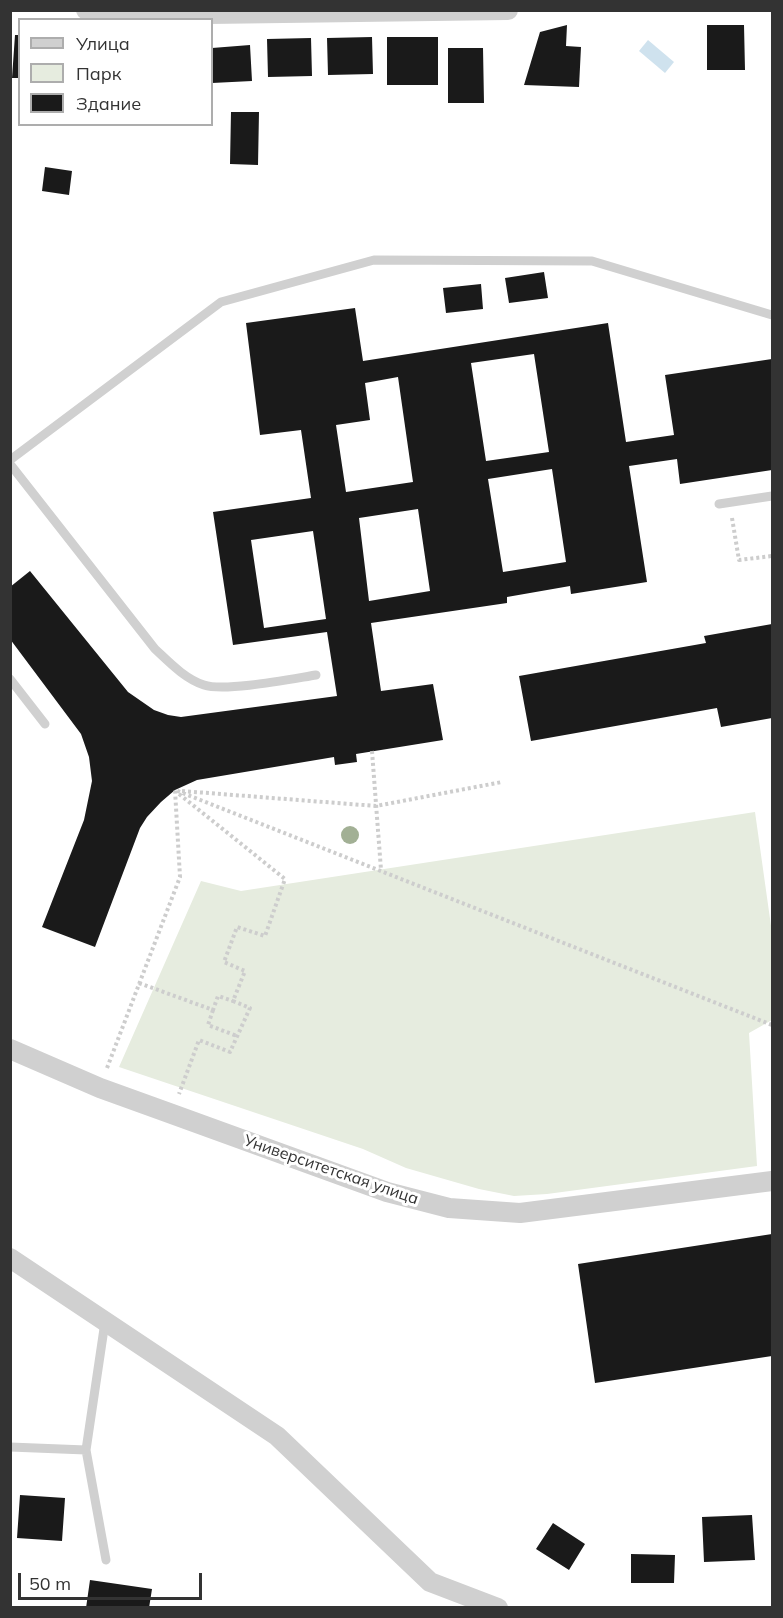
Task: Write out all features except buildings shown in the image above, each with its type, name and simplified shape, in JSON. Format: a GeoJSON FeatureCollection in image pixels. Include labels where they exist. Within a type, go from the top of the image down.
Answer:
{"type":"FeatureCollection","features":[{"type":"Feature","properties":{"kind":"street"},"geometry":{"type":"LineString","coordinates":[[86,10],[134,15],[508,10]]}},
{"type":"Feature","properties":{"kind":"street","name":"Университетская улица"},"geometry":{"type":"LineString","coordinates":[[10,1049],[100,1088],[387,1192],[449,1208],[520,1213],[772,1181]]}},
{"type":"Feature","properties":{"kind":"street"},"geometry":{"type":"LineString","coordinates":[[10,1258],[277,1436],[430,1582],[498,1608]]}},
{"type":"Feature","properties":{"kind":"lane"},"geometry":{"type":"LineString","coordinates":[[316,675],[230,687],[204,686],[178,670],[155,649],[10,463],[221,302],[374,260],[592,261],[772,315]]}},
{"type":"Feature","properties":{"kind":"lane"},"geometry":{"type":"LineString","coordinates":[[724,504],[772,496]]}},
{"type":"Feature","properties":{"kind":"lane"},"geometry":{"type":"LineString","coordinates":[[10,679],[45,724]]}},
{"type":"Feature","properties":{"kind":"lane"},"geometry":{"type":"LineString","coordinates":[[105,1321],[86,1450],[106,1560]]}},
{"type":"Feature","properties":{"kind":"lane"},"geometry":{"type":"LineString","coordinates":[[10,1447],[86,1450]]}},
{"type":"Feature","properties":{"kind":"path"},"geometry":{"type":"LineString","coordinates":[[724,504],[739,560],[772,556]]}},
{"type":"Feature","properties":{"kind":"path"},"geometry":{"type":"LineString","coordinates":[[372,751],[381,870]]}},
{"type":"Feature","properties":{"kind":"path"},"geometry":{"type":"LineString","coordinates":[[175,790],[376,806],[502,782]]}},
{"type":"Feature","properties":{"kind":"path"},"geometry":{"type":"LineString","coordinates":[[175,790],[772,1025]]}},
{"type":"Feature","properties":{"kind":"path"},"geometry":{"type":"LineString","coordinates":[[108,1065],[180,878],[175,790]]}},
{"type":"Feature","properties":{"kind":"path"},"geometry":{"type":"LineString","coordinates":[[175,790],[285,879],[265,936],[237,927],[224,962],[245,971],[233,1001]]}},
{"type":"Feature","properties":{"kind":"path"},"geometry":{"type":"LineString","coordinates":[[140,983],[213,1010]]}},
{"type":"Feature","properties":{"kind":"path"},"geometry":{"type":"LineString","coordinates":[[172,1114],[199,1040],[230,1052],[250,1008],[218,996],[208,1025],[237,1036]]}},
{"type":"Feature","properties":{"kind":"green space"},"geometry":{"type":"Polygon","coordinates":[[[755,812],[772,933],[772,1020],[749,1033],[757,1166],[547,1194],[514,1196],[479,1189],[406,1168],[363,1149],[119,1067],[201,881],[241,891],[755,812]]]}},
{"type":"Feature","properties":{"kind":"water"},"geometry":{"type":"Polygon","coordinates":[[[648,40],[674,62],[665,73],[639,51],[648,40]]]}}]}
